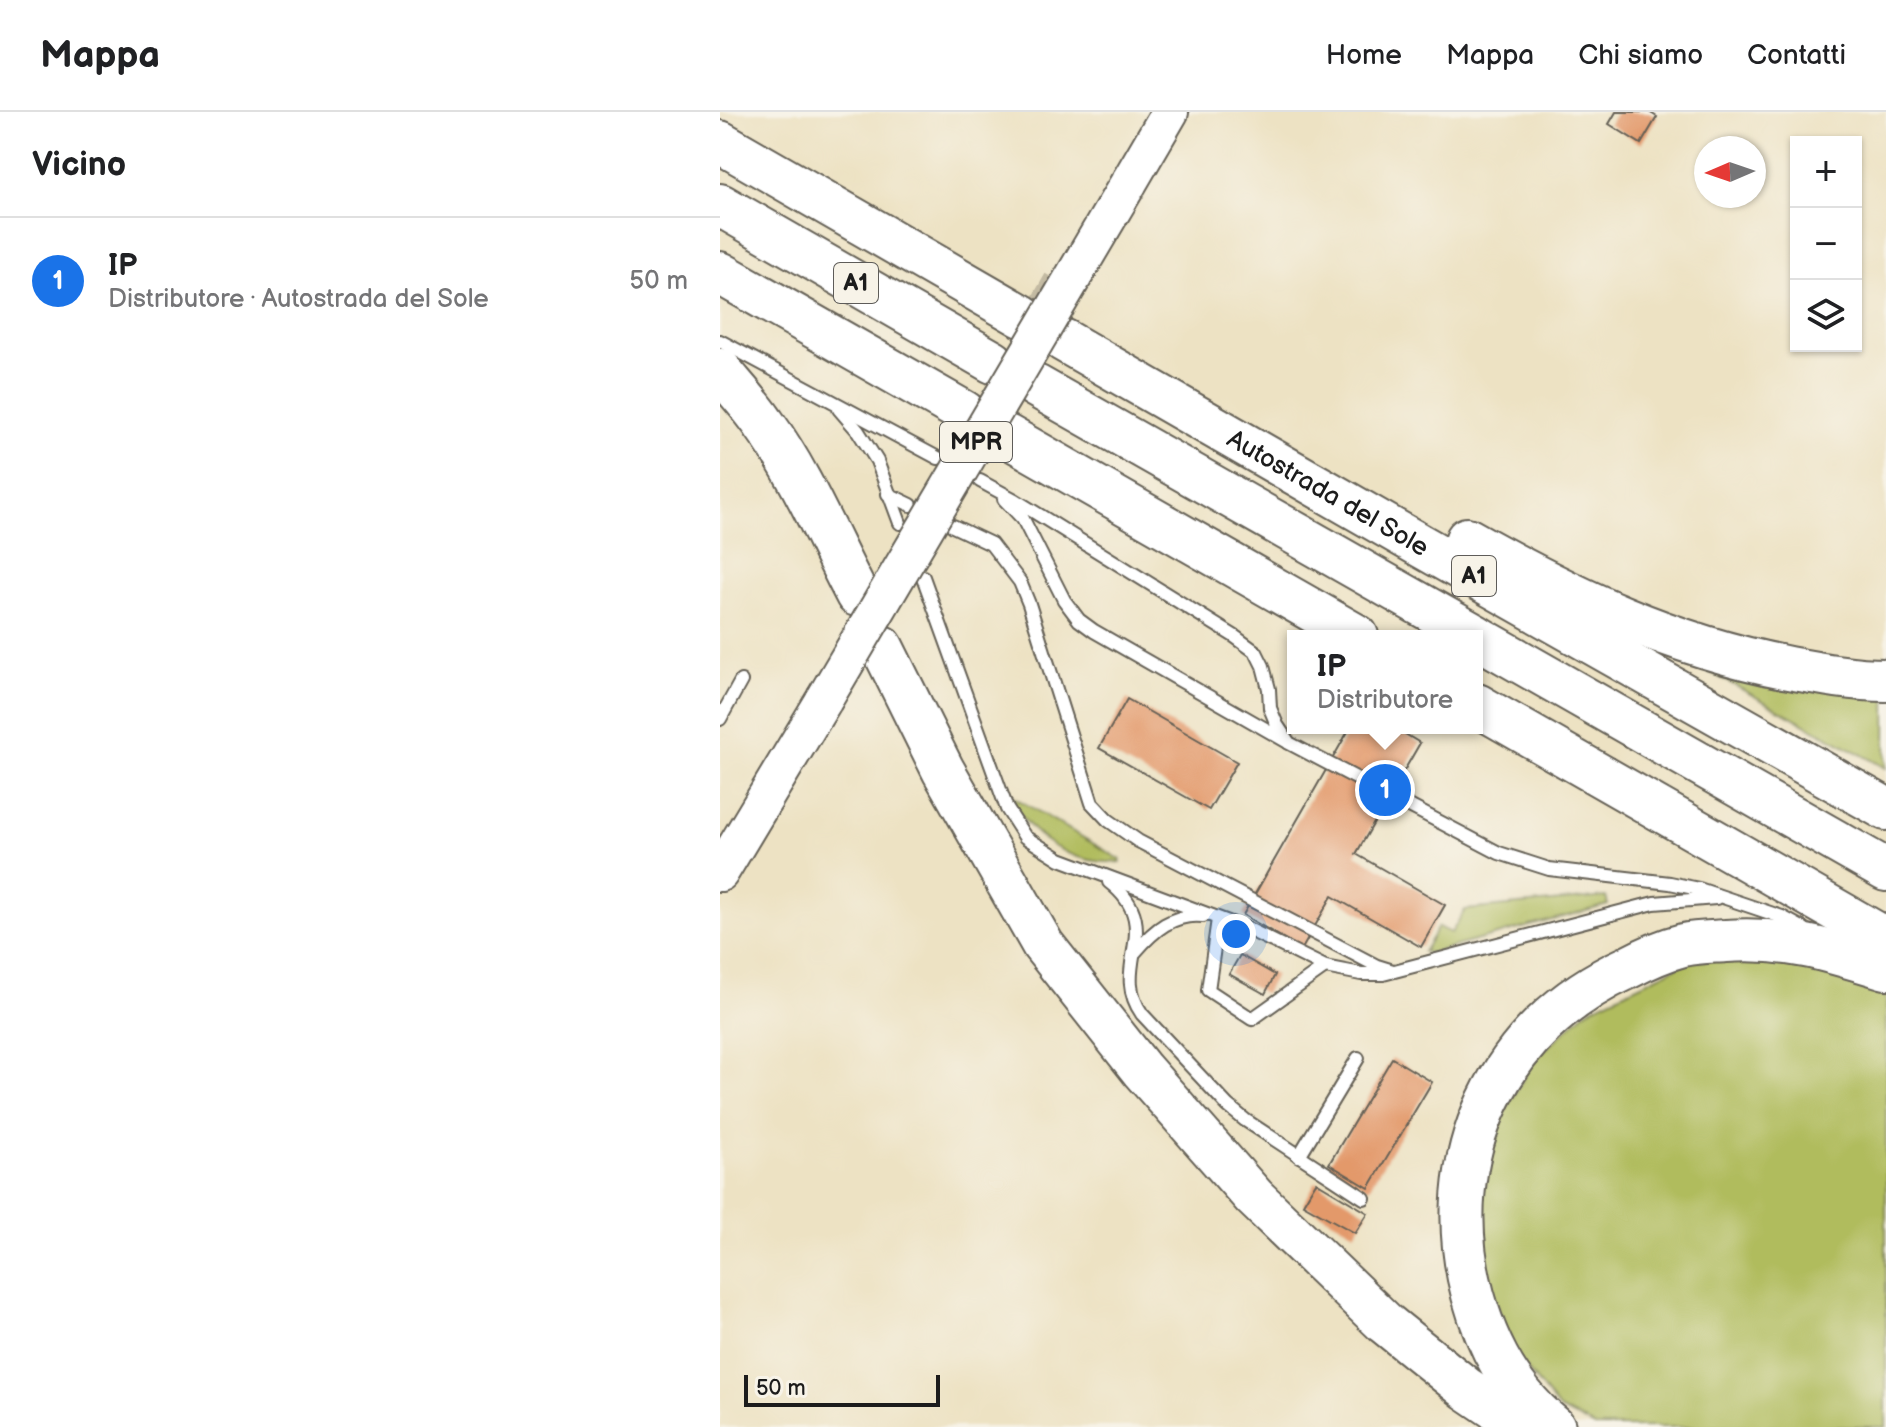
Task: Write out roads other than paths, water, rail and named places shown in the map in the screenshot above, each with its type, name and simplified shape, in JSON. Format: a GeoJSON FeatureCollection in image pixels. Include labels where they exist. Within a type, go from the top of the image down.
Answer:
{"type":"FeatureCollection","features":[{"type":"Feature","properties":{"kind":"highway"},"geometry":{"type":"LineString","coordinates":[[720,142],[792,183],[1024,285],[1029,304]]}},
{"type":"Feature","properties":{"kind":"highway","name":"A1"},"geometry":{"type":"LineString","coordinates":[[720,205],[993,362]]}},
{"type":"Feature","properties":{"kind":"highway"},"geometry":{"type":"LineString","coordinates":[[720,273],[964,412]]}},
{"type":"Feature","properties":{"kind":"highway","name":"Autostrada del Sole"},"geometry":{"type":"LineString","coordinates":[[1886,680],[1824,674],[1728,654],[1612,613],[1563,591],[1070,328],[1423,547],[1886,809]]}},
{"type":"Feature","properties":{"kind":"highway"},"geometry":{"type":"LineString","coordinates":[[720,370],[765,424],[798,479],[857,595]]}},
{"type":"Feature","properties":{"kind":"highway","name":"Autostrada del Sole"},"geometry":{"type":"LineString","coordinates":[[1036,386],[1465,630]]}},
{"type":"Feature","properties":{"kind":"highway"},"geometry":{"type":"LineString","coordinates":[[1007,436],[1346,630]]}},
{"type":"Feature","properties":{"kind":"highway","name":"Autostrada del Sole"},"geometry":{"type":"LineString","coordinates":[[1483,640],[1886,870]]}},
{"type":"Feature","properties":{"kind":"highway"},"geometry":{"type":"LineString","coordinates":[[882,647],[943,770],[1043,945],[1142,1070],[1254,1197],[1385,1323],[1467,1389],[1523,1427]]}},
{"type":"Feature","properties":{"kind":"highway"},"geometry":{"type":"LineString","coordinates":[[1483,709],[1884,958]]}},
{"type":"Feature","properties":{"kind":"highway"},"geometry":{"type":"LineString","coordinates":[[1554,1427],[1522,1395],[1500,1365],[1482,1326],[1463,1245],[1462,1203],[1467,1162],[1478,1123],[1519,1051],[1547,1020],[1576,995],[1605,977],[1683,945],[1755,939],[1802,943],[1884,958]]}},
{"type":"Feature","properties":{"kind":"main road","name":"MPR"},"geometry":{"type":"LineString","coordinates":[[720,873],[1170,112]]}},
{"type":"Feature","properties":{"kind":"lane"},"geometry":{"type":"LineString","coordinates":[[720,341],[938,458]]}},
{"type":"Feature","properties":{"kind":"lane"},"geometry":{"type":"LineString","coordinates":[[831,401],[858,431],[877,461],[900,523]]}},
{"type":"Feature","properties":{"kind":"lane"},"geometry":{"type":"LineString","coordinates":[[980,481],[1256,652],[1269,689],[1270,708],[1289,743]]}},
{"type":"Feature","properties":{"kind":"lane"},"geometry":{"type":"LineString","coordinates":[[996,490],[1023,519],[1064,600],[1079,620],[1289,743],[1499,853],[1549,869],[1699,889],[1782,917],[1884,958]]}},
{"type":"Feature","properties":{"kind":"lane"},"geometry":{"type":"LineString","coordinates":[[888,494],[911,505]]}},
{"type":"Feature","properties":{"kind":"lane"},"geometry":{"type":"LineString","coordinates":[[953,526],[991,544],[1020,582],[1092,803],[1108,820],[1138,841],[1377,966],[1395,971]]}},
{"type":"Feature","properties":{"kind":"lane"},"geometry":{"type":"LineString","coordinates":[[923,577],[1007,809],[1025,837],[1060,859],[1250,930],[1325,967],[1361,974],[1383,974],[1654,903],[1709,897],[1730,899]]}},
{"type":"Feature","properties":{"kind":"lane"},"geometry":{"type":"LineString","coordinates":[[720,719],[741,681]]}},
{"type":"Feature","properties":{"kind":"lane"},"geometry":{"type":"LineString","coordinates":[[1097,873],[1122,892],[1133,911],[1137,933],[1130,982],[1136,1005],[1142,1014],[1228,1106],[1364,1198]]}},
{"type":"Feature","properties":{"kind":"lane"},"geometry":{"type":"LineString","coordinates":[[1133,954],[1160,926],[1178,917],[1216,917]]}},
{"type":"Feature","properties":{"kind":"lane"},"geometry":{"type":"LineString","coordinates":[[1216,917],[1208,990],[1252,1019],[1325,967]]}},
{"type":"Feature","properties":{"kind":"lane"},"geometry":{"type":"LineString","coordinates":[[1299,1156],[1358,1058]]}},
{"type":"Feature","properties":{"kind":"tunnel"},"geometry":{"type":"LineString","coordinates":[[1035,292],[1077,316]]}},
{"type":"Feature","properties":{"kind":"place","name":"IP"},"geometry":{"type":"Point","coordinates":[1385,790]}}]}
